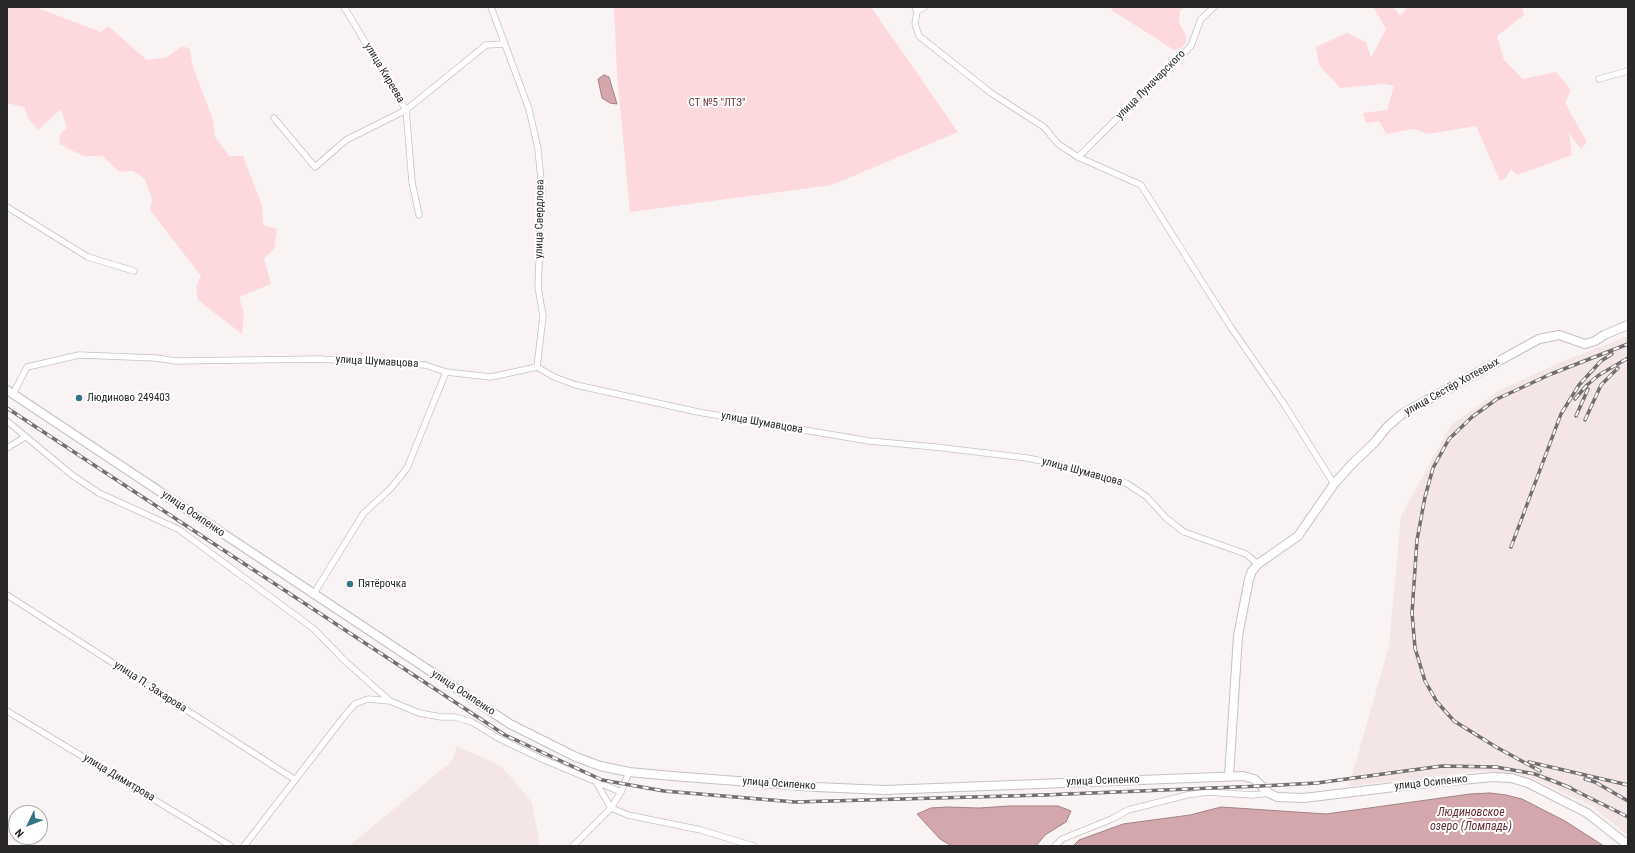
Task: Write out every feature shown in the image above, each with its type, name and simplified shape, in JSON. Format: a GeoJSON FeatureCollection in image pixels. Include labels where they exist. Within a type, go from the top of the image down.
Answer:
{"type":"FeatureCollection","features":[{"type":"Feature","properties":{"kind":"street","name":"улица Киреева"},"geometry":{"type":"LineString","coordinates":[[344,7],[406,110],[412,182],[419,215]]}},
{"type":"Feature","properties":{"kind":"street","name":"улица Свердлова"},"geometry":{"type":"LineString","coordinates":[[491,7],[530,109],[538,149],[542,190],[538,287],[543,316],[537,367]]}},
{"type":"Feature","properties":{"kind":"street"},"geometry":{"type":"LineString","coordinates":[[924,7],[916,9],[915,24],[919,36],[991,93],[1044,127],[1058,144],[1078,157],[1141,185],[1230,326],[1284,404],[1334,484]]}},
{"type":"Feature","properties":{"kind":"street","name":"улица Луначарского"},"geometry":{"type":"LineString","coordinates":[[1078,157],[1191,46],[1201,19],[1214,7]]}},
{"type":"Feature","properties":{"kind":"street"},"geometry":{"type":"LineString","coordinates":[[274,118],[315,167],[346,140],[406,110],[486,45],[505,44]]}},
{"type":"Feature","properties":{"kind":"street"},"geometry":{"type":"LineString","coordinates":[[1599,79],[1628,70]]}},
{"type":"Feature","properties":{"kind":"street"},"geometry":{"type":"LineString","coordinates":[[7,207],[88,257],[134,271]]}},
{"type":"Feature","properties":{"kind":"street","name":"улица Сестёр Хотеевых"},"geometry":{"type":"LineString","coordinates":[[1258,564],[1298,536],[1334,484],[1350,465],[1374,443],[1387,427],[1402,414],[1539,339],[1559,335],[1585,344],[1595,341],[1604,335],[1628,325]]}},
{"type":"Feature","properties":{"kind":"street","name":"улица Осипенко"},"geometry":{"type":"LineString","coordinates":[[245,358],[176,361],[156,358],[79,355],[27,367],[10,392],[313,595],[510,724],[576,757],[600,766],[629,772],[816,787],[884,790],[1243,776],[1254,779],[1269,793],[1277,797],[1304,798],[1419,784],[1493,777],[1511,778],[1528,783],[1587,812],[1628,845]]}},
{"type":"Feature","properties":{"kind":"street","name":"улица Шумавцова"},"geometry":{"type":"LineString","coordinates":[[245,358],[319,359],[425,365],[446,372],[491,377],[537,367],[554,377],[576,385],[698,412],[869,441],[935,446],[1026,458],[1062,465],[1126,483],[1147,497],[1166,518],[1184,532],[1246,554],[1258,564]]}},
{"type":"Feature","properties":{"kind":"street"},"geometry":{"type":"LineString","coordinates":[[313,595],[363,514],[391,488],[408,468],[446,372]]}},
{"type":"Feature","properties":{"kind":"street"},"geometry":{"type":"LineString","coordinates":[[7,421],[25,437],[99,493],[178,529],[314,629],[346,661],[390,701]]}},
{"type":"Feature","properties":{"kind":"street"},"geometry":{"type":"LineString","coordinates":[[7,448],[25,437]]}},
{"type":"Feature","properties":{"kind":"street"},"geometry":{"type":"LineString","coordinates":[[1229,776],[1238,636],[1249,579],[1252,570],[1258,564]]}},
{"type":"Feature","properties":{"kind":"street","name":"улица П. Захарова"},"geometry":{"type":"LineString","coordinates":[[7,595],[294,779]]}},
{"type":"Feature","properties":{"kind":"street"},"geometry":{"type":"LineString","coordinates":[[244,846],[294,779],[355,704],[368,699],[390,701],[419,713],[441,717],[455,717],[472,722],[498,738],[621,792]]}},
{"type":"Feature","properties":{"kind":"street","name":"улица Димитрова"},"geometry":{"type":"LineString","coordinates":[[7,711],[231,846]]}},
{"type":"Feature","properties":{"kind":"street"},"geometry":{"type":"LineString","coordinates":[[573,846],[611,808],[621,792],[629,772]]}},
{"type":"Feature","properties":{"kind":"street"},"geometry":{"type":"LineString","coordinates":[[596,782],[611,808],[628,815],[701,830],[753,846]]}},
{"type":"Feature","properties":{"kind":"street"},"geometry":{"type":"LineString","coordinates":[[1054,846],[1062,839],[1112,819],[1128,810],[1187,795],[1207,792],[1253,795],[1269,793]]}},
{"type":"Feature","properties":{"kind":"shaded area"},"geometry":{"type":"Polygon","coordinates":[[[1628,336],[1628,836],[1592,806],[1528,776],[1483,771],[1349,786],[1389,646],[1401,516],[1451,425],[1498,391],[1568,359],[1628,336]]]}},
{"type":"Feature","properties":{"kind":"shaded area"},"geometry":{"type":"Polygon","coordinates":[[[457,746],[501,766],[532,802],[540,846],[349,846],[452,761],[457,746]]]}},
{"type":"Feature","properties":{"kind":"green space"},"geometry":{"type":"Polygon","coordinates":[[[7,7],[35,7],[101,32],[108,26],[147,60],[167,57],[182,46],[190,49],[192,64],[213,120],[215,137],[229,156],[243,156],[262,205],[263,225],[277,229],[274,250],[264,258],[271,284],[239,297],[244,313],[242,334],[198,300],[196,287],[201,276],[150,210],[152,199],[145,179],[133,171],[120,172],[102,156],[83,156],[59,144],[60,134],[67,128],[61,109],[38,130],[28,118],[24,107],[7,103],[7,7]]]}},
{"type":"Feature","properties":{"kind":"green space","name":"СТ №5 \"ЛТЗ\""},"geometry":{"type":"Polygon","coordinates":[[[614,7],[871,7],[958,132],[832,185],[630,212],[617,74],[614,7]]]}},
{"type":"Feature","properties":{"kind":"green space"},"geometry":{"type":"Polygon","coordinates":[[[1110,7],[1185,7],[1180,11],[1179,22],[1186,36],[1186,43],[1181,48],[1174,50],[1113,11],[1110,7]]]}},
{"type":"Feature","properties":{"kind":"green space"},"geometry":{"type":"Polygon","coordinates":[[[1393,7],[1400,16],[1408,7],[1522,7],[1524,15],[1497,36],[1504,60],[1523,79],[1556,72],[1571,90],[1565,103],[1587,142],[1581,149],[1569,133],[1572,155],[1517,175],[1511,169],[1506,178],[1500,181],[1476,126],[1428,134],[1414,129],[1386,134],[1379,121],[1366,123],[1363,113],[1387,110],[1394,86],[1383,84],[1340,88],[1319,65],[1316,47],[1347,33],[1366,42],[1371,58],[1386,29],[1374,8],[1393,7]]]}},
{"type":"Feature","properties":{"kind":"water"},"geometry":{"type":"Polygon","coordinates":[[[604,75],[609,77],[617,104],[610,103],[602,98],[598,79],[604,75]]]}},
{"type":"Feature","properties":{"kind":"water","name":"Людиновское озеро (Ломпадь)"},"geometry":{"type":"Polygon","coordinates":[[[1490,793],[1522,799],[1565,821],[1604,846],[1073,846],[1079,840],[1123,824],[1190,815],[1221,807],[1326,814],[1470,794],[1490,793]]]}},
{"type":"Feature","properties":{"kind":"water"},"geometry":{"type":"Polygon","coordinates":[[[1009,806],[1058,806],[1071,811],[1066,822],[1045,835],[1036,846],[952,846],[940,839],[917,814],[931,808],[979,808],[1009,806]]]}},
{"type":"Feature","properties":{"kind":"railway"},"geometry":{"type":"LineString","coordinates":[[1540,771],[1496,747],[1454,721],[1437,702],[1425,681],[1415,648],[1412,613],[1417,540],[1425,497],[1433,468],[1449,439],[1472,417],[1497,399],[1551,374],[1628,344]]}},
{"type":"Feature","properties":{"kind":"railway"},"geometry":{"type":"LineString","coordinates":[[1511,547],[1561,414],[1579,385],[1601,361],[1612,354]]}},
{"type":"Feature","properties":{"kind":"railway"},"geometry":{"type":"LineString","coordinates":[[1575,399],[1587,385],[1599,375],[1628,358]]}},
{"type":"Feature","properties":{"kind":"railway"},"geometry":{"type":"LineString","coordinates":[[1585,420],[1601,385],[1618,368]]}},
{"type":"Feature","properties":{"kind":"railway"},"geometry":{"type":"LineString","coordinates":[[1576,416],[1588,389]]}},
{"type":"Feature","properties":{"kind":"railway"},"geometry":{"type":"LineString","coordinates":[[7,408],[505,735],[602,780],[664,791],[795,802],[1044,795],[1317,783],[1442,766],[1496,767],[1535,774],[1571,788]]}},
{"type":"Feature","properties":{"kind":"railway"},"geometry":{"type":"LineString","coordinates":[[1529,762],[1628,785]]}},
{"type":"Feature","properties":{"kind":"railway"},"geometry":{"type":"LineString","coordinates":[[1585,779],[1595,782],[1628,801]]}},
{"type":"Feature","properties":{"kind":"railway"},"geometry":{"type":"LineString","coordinates":[[1566,786],[1628,817]]}},
{"type":"Feature","properties":{"kind":"place","name":"Людиново 249403"},"geometry":{"type":"Point","coordinates":[79,398]}},
{"type":"Feature","properties":{"kind":"place","name":"Пятёрочка"},"geometry":{"type":"Point","coordinates":[350,584]}}]}
